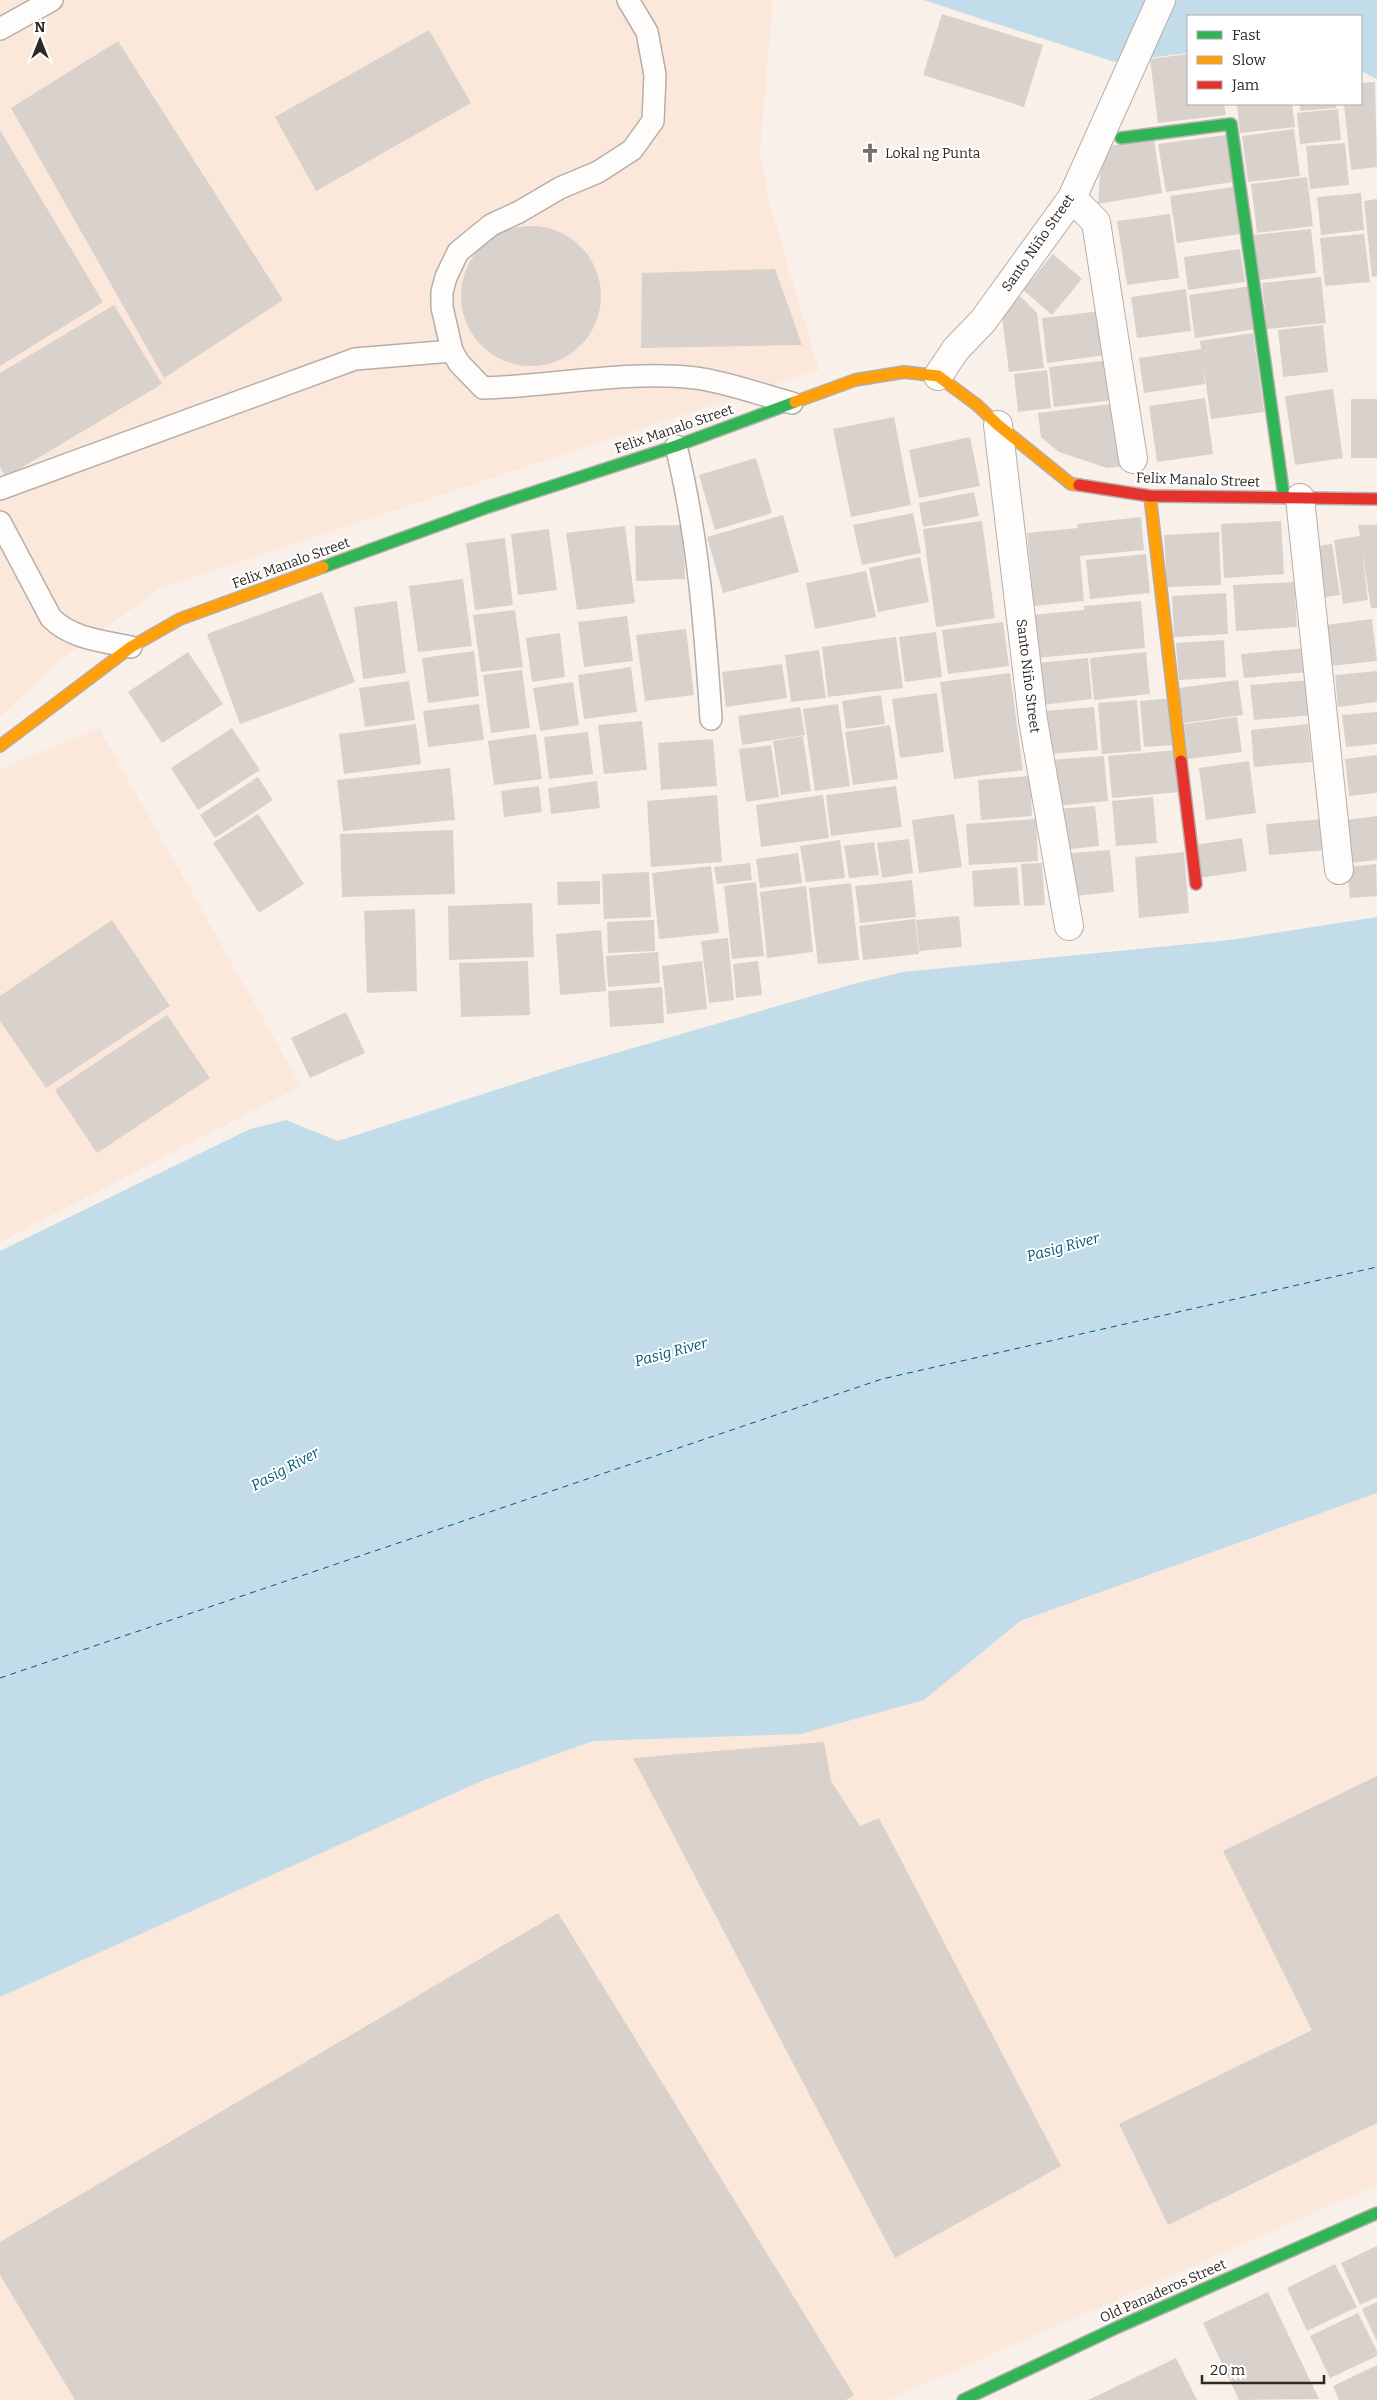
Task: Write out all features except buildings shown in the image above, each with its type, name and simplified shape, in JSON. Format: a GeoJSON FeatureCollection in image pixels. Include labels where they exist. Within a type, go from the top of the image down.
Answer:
{"type":"FeatureCollection","features":[{"type":"Feature","properties":{"kind":"street","name":"Santo Niño Street"},"geometry":{"type":"LineString","coordinates":[[938,376],[956,349],[983,321],[1072,198],[1128,69],[1161,0]]}},
{"type":"Feature","properties":{"kind":"street"},"geometry":{"type":"LineString","coordinates":[[1121,138],[1231,124],[1292,497],[1339,870]]}},
{"type":"Feature","properties":{"kind":"street"},"geometry":{"type":"LineString","coordinates":[[1072,198],[1096,222],[1133,459]]}},
{"type":"Feature","properties":{"kind":"street","name":"Felix Manalo Street"},"geometry":{"type":"LineString","coordinates":[[0,746],[131,647],[180,619],[488,507],[676,446],[855,380],[904,372],[938,376],[978,405],[998,424],[1071,484],[1150,496],[1377,499]]}},
{"type":"Feature","properties":{"kind":"street","name":"Santo Niño Street"},"geometry":{"type":"LineString","coordinates":[[998,424],[1033,720],[1069,926]]}},
{"type":"Feature","properties":{"kind":"street"},"geometry":{"type":"LineString","coordinates":[[1150,496],[1196,884]]}},
{"type":"Feature","properties":{"kind":"street","name":"Old Panaderos Street"},"geometry":{"type":"LineString","coordinates":[[963,2400],[1118,2328],[1377,2213]]}},
{"type":"Feature","properties":{"kind":"lane"},"geometry":{"type":"LineString","coordinates":[[0,29],[52,0]]}},
{"type":"Feature","properties":{"kind":"lane"},"geometry":{"type":"LineString","coordinates":[[628,0],[647,32],[655,75],[652,121],[632,150],[598,172],[560,188],[519,212],[491,225],[458,252],[446,277],[442,292],[442,307],[452,351],[459,364],[483,388],[515,387],[625,376],[697,378],[792,403]]}},
{"type":"Feature","properties":{"kind":"lane"},"geometry":{"type":"LineString","coordinates":[[0,489],[355,359],[452,351]]}},
{"type":"Feature","properties":{"kind":"lane"},"geometry":{"type":"LineString","coordinates":[[676,446],[684,477],[703,607],[711,719]]}},
{"type":"Feature","properties":{"kind":"lane"},"geometry":{"type":"LineString","coordinates":[[0,522],[52,618],[62,629],[73,634],[131,647]]}},
{"type":"Feature","properties":{"kind":"shaded area"},"geometry":{"type":"Polygon","coordinates":[[[0,0],[773,0],[760,152],[769,201],[819,370],[162,587],[63,658],[0,717],[0,0]]]}},
{"type":"Feature","properties":{"kind":"shaded area"},"geometry":{"type":"Polygon","coordinates":[[[99,728],[301,1086],[0,1242],[0,769],[99,728]]]}},
{"type":"Feature","properties":{"kind":"shaded area"},"geometry":{"type":"Polygon","coordinates":[[[1377,1493],[1377,2185],[888,2400],[0,2400],[0,1997],[484,1780],[593,1741],[801,1734],[924,1700],[1020,1621],[1377,1493]]]}},
{"type":"Feature","properties":{"kind":"water"},"geometry":{"type":"Polygon","coordinates":[[[923,0],[1377,0],[1377,79],[1362,72],[1362,15],[1187,15],[1187,53],[1115,62],[923,0]]]}},
{"type":"Feature","properties":{"kind":"water","name":"Pasig River"},"geometry":{"type":"Polygon","coordinates":[[[1377,917],[1377,1493],[1020,1621],[924,1700],[801,1734],[593,1741],[484,1780],[0,1997],[0,1251],[250,1129],[286,1120],[338,1141],[554,1071],[857,983],[903,972],[1230,940],[1377,917]]]}},
{"type":"Feature","properties":{"kind":"ferry route"},"geometry":{"type":"LineString","coordinates":[[0,1678],[882,1379],[1377,1267]]}},
{"type":"Feature","properties":{"kind":"traffic: fast"},"geometry":{"type":"LineString","coordinates":[[1121,138],[1231,124],[1284,497]]}},
{"type":"Feature","properties":{"kind":"traffic: fast"},"geometry":{"type":"LineString","coordinates":[[323,567],[488,507],[676,446],[795,402]]}},
{"type":"Feature","properties":{"kind":"traffic: fast"},"geometry":{"type":"LineString","coordinates":[[963,2400],[1118,2327],[1377,2213]]}},
{"type":"Feature","properties":{"kind":"traffic: slow"},"geometry":{"type":"LineString","coordinates":[[795,402],[855,380],[904,372],[938,376],[977,405],[998,425],[1071,484],[1079,485]]}},
{"type":"Feature","properties":{"kind":"traffic: slow"},"geometry":{"type":"LineString","coordinates":[[1150,496],[1181,761]]}},
{"type":"Feature","properties":{"kind":"traffic: slow"},"geometry":{"type":"LineString","coordinates":[[0,746],[131,647],[180,619],[323,567]]}},
{"type":"Feature","properties":{"kind":"traffic: jam"},"geometry":{"type":"LineString","coordinates":[[1079,485],[1150,496],[1377,499]]}},
{"type":"Feature","properties":{"kind":"traffic: jam"},"geometry":{"type":"LineString","coordinates":[[1181,761],[1196,884]]}},
{"type":"Feature","properties":{"kind":"place","name":"Lokal ng Punta"},"geometry":{"type":"Point","coordinates":[870,153]}}]}
